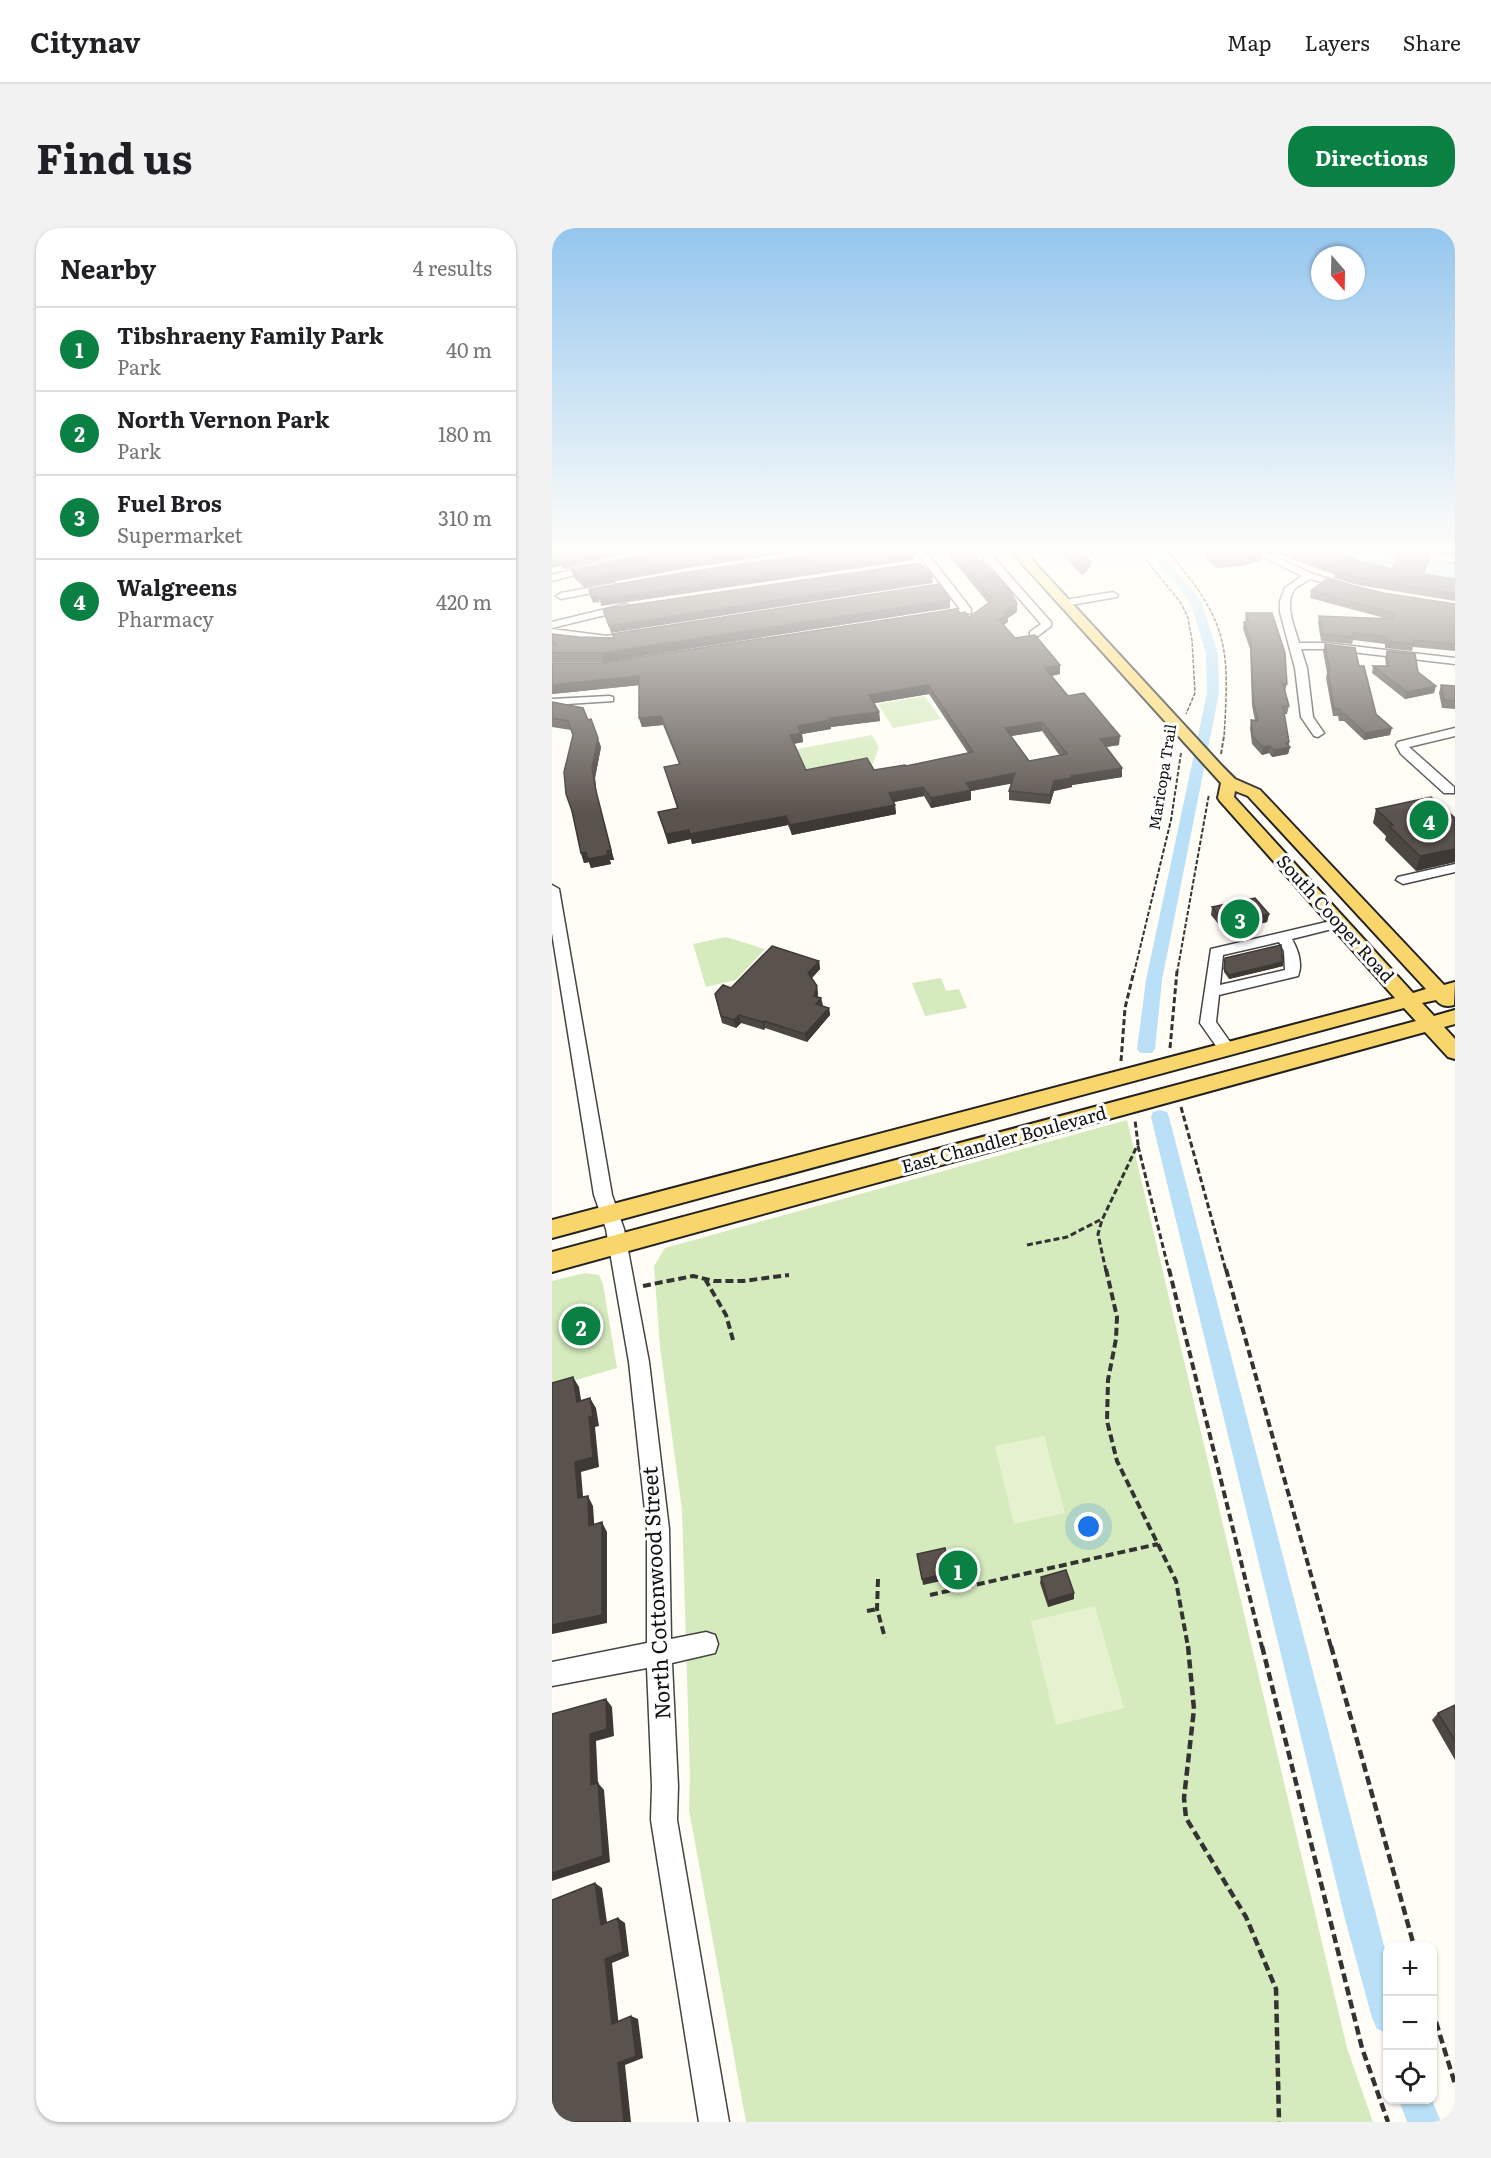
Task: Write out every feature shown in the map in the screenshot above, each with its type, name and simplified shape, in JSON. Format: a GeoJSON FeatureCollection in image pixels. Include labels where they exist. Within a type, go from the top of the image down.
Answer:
{"type":"FeatureCollection","features":[{"type":"Feature","properties":{"kind":"main road","name":"South Cooper Road"},"geometry":{"type":"LineString","coordinates":[[1097,638],[1218,770],[1254,793],[1447,990],[1455,1009]]}},
{"type":"Feature","properties":{"kind":"main road","name":"South Cooper Road"},"geometry":{"type":"LineString","coordinates":[[1218,770],[1226,798],[1455,1052]]}},
{"type":"Feature","properties":{"kind":"main road","name":"East Chandler Boulevard"},"geometry":{"type":"LineString","coordinates":[[552,1229],[952,1123],[1126,1066],[1169,1064],[1447,990]]}},
{"type":"Feature","properties":{"kind":"main road","name":"East Chandler Boulevard"},"geometry":{"type":"LineString","coordinates":[[552,1262],[1142,1102],[1176,1103],[1455,1017]]}},
{"type":"Feature","properties":{"kind":"main road"},"geometry":{"type":"LineString","coordinates":[[842,1183],[852,1165],[945,1137],[952,1129],[952,1123]]}},
{"type":"Feature","properties":{"kind":"street"},"geometry":{"type":"LineString","coordinates":[[1293,638],[1301,668],[1307,717],[1318,734]]}},
{"type":"Feature","properties":{"kind":"street"},"geometry":{"type":"LineString","coordinates":[[1295,646],[1326,646],[1449,663]]}},
{"type":"Feature","properties":{"kind":"street"},"geometry":{"type":"LineString","coordinates":[[552,702],[609,699]]}},
{"type":"Feature","properties":{"kind":"street"},"geometry":{"type":"LineString","coordinates":[[1452,792],[1405,751],[1402,745],[1455,732]]}},
{"type":"Feature","properties":{"kind":"street"},"geometry":{"type":"LineString","coordinates":[[1430,795],[1452,792]]}},
{"type":"Feature","properties":{"kind":"street"},"geometry":{"type":"LineString","coordinates":[[1403,880],[1455,868]]}},
{"type":"Feature","properties":{"kind":"street","name":"North Cottonwood Street"},"geometry":{"type":"LineString","coordinates":[[552,889],[603,1195],[611,1214],[618,1243],[639,1362],[658,1528],[664,1820],[714,2122]]}},
{"type":"Feature","properties":{"kind":"street"},"geometry":{"type":"LineString","coordinates":[[1227,1049],[1208,1023],[1216,951],[1339,923]]}},
{"type":"Feature","properties":{"kind":"street"},"geometry":{"type":"LineString","coordinates":[[1212,992],[1293,973],[1291,951],[1283,936]]}},
{"type":"Feature","properties":{"kind":"street"},"geometry":{"type":"LineString","coordinates":[[552,1674],[706,1644]]}},
{"type":"Feature","properties":{"kind":"path","name":"Maricopa Trail"},"geometry":{"type":"LineString","coordinates":[[1126,1066],[1125,1008],[1170,820],[1184,735],[1185,715],[1195,693],[1192,638]]}},
{"type":"Feature","properties":{"kind":"path"},"geometry":{"type":"LineString","coordinates":[[1169,1064],[1175,982],[1192,896],[1206,804],[1224,746],[1227,664],[1223,638]]}},
{"type":"Feature","properties":{"kind":"path"},"geometry":{"type":"LineString","coordinates":[[1176,1103],[1310,1565],[1413,1942]]}},
{"type":"Feature","properties":{"kind":"path"},"geometry":{"type":"LineString","coordinates":[[1136,1125],[1138,1144],[1362,2048],[1388,2122]]}},
{"type":"Feature","properties":{"kind":"path"},"geometry":{"type":"LineString","coordinates":[[1138,1144],[1102,1220],[1098,1234],[1117,1317],[1116,1339],[1108,1380],[1107,1421],[1117,1461],[1176,1581],[1189,1657],[1194,1709],[1184,1798],[1186,1818],[1246,1917],[1276,1989],[1279,2122]]}},
{"type":"Feature","properties":{"kind":"path"},"geometry":{"type":"LineString","coordinates":[[1027,1245],[1067,1237],[1102,1220]]}},
{"type":"Feature","properties":{"kind":"path"},"geometry":{"type":"LineString","coordinates":[[626,1290],[693,1276],[743,1281],[789,1275]]}},
{"type":"Feature","properties":{"kind":"path"},"geometry":{"type":"LineString","coordinates":[[705,1279],[726,1315],[733,1340]]}},
{"type":"Feature","properties":{"kind":"path"},"geometry":{"type":"LineString","coordinates":[[930,1595],[1158,1544]]}},
{"type":"Feature","properties":{"kind":"path"},"geometry":{"type":"LineString","coordinates":[[878,1579],[877,1609],[885,1638]]}},
{"type":"Feature","properties":{"kind":"path"},"geometry":{"type":"LineString","coordinates":[[867,1611],[877,1609]]}},
{"type":"Feature","properties":{"kind":"path"},"geometry":{"type":"LineString","coordinates":[[1437,2025],[1455,2084]]}},
{"type":"Feature","properties":{"kind":"green space"},"geometry":{"type":"Polygon","coordinates":[[[925,696],[941,719],[893,728],[878,704],[925,696]]]}},
{"type":"Feature","properties":{"kind":"green space"},"geometry":{"type":"Polygon","coordinates":[[[872,735],[879,747],[873,764],[810,776],[797,749],[872,735]]]}},
{"type":"Feature","properties":{"kind":"green space"},"geometry":{"type":"Polygon","coordinates":[[[726,937],[765,949],[736,980],[706,987],[693,944],[726,937]]]}},
{"type":"Feature","properties":{"kind":"green space"},"geometry":{"type":"Polygon","coordinates":[[[941,978],[946,991],[959,989],[967,1008],[925,1016],[912,983],[941,978]]]}},
{"type":"Feature","properties":{"kind":"green space"},"geometry":{"type":"Polygon","coordinates":[[[1127,1120],[1347,2048],[1373,2122],[746,2122],[689,1810],[682,1510],[660,1347],[654,1266],[665,1248],[1127,1120]]]}},
{"type":"Feature","properties":{"kind":"green space"},"geometry":{"type":"Polygon","coordinates":[[[585,1273],[599,1275],[603,1284],[617,1368],[552,1387],[552,1281],[585,1273]]]}},
{"type":"Feature","properties":{"kind":"green space"},"geometry":{"type":"Polygon","coordinates":[[[1044,1436],[1065,1513],[1014,1524],[995,1446],[1044,1436]]]}},
{"type":"Feature","properties":{"kind":"green space"},"geometry":{"type":"Polygon","coordinates":[[[1095,1606],[1124,1708],[1056,1725],[1031,1621],[1095,1606]]]}},
{"type":"Feature","properties":{"kind":"building"},"geometry":{"type":"Polygon","coordinates":[[[698,638],[602,653],[552,653],[552,643],[557,646],[552,640],[698,638]]]}},
{"type":"Feature","properties":{"kind":"building"},"geometry":{"type":"Polygon","coordinates":[[[764,638],[1038,638],[1060,665],[1045,668],[1068,696],[1084,693],[1120,736],[1100,739],[1122,768],[1054,781],[1050,795],[1009,791],[1015,773],[966,783],[971,790],[931,798],[923,787],[889,793],[895,805],[790,825],[786,816],[690,834],[689,830],[666,834],[658,812],[678,808],[664,767],[680,764],[661,716],[639,718],[639,676],[552,685],[552,663],[602,663],[764,638]],[[928,685],[869,695],[879,712],[829,718],[830,720],[798,726],[801,733],[790,735],[806,770],[867,758],[874,770],[973,752],[928,685]],[[1042,722],[1005,728],[1029,761],[1067,754],[1042,722]]]}},
{"type":"Feature","properties":{"kind":"building"},"geometry":{"type":"Polygon","coordinates":[[[1250,638],[1280,638],[1285,653],[1287,684],[1283,684],[1289,706],[1283,706],[1289,742],[1286,743],[1290,747],[1274,750],[1270,746],[1263,747],[1253,737],[1251,720],[1258,721],[1253,699],[1250,638]]]}},
{"type":"Feature","properties":{"kind":"building"},"geometry":{"type":"Polygon","coordinates":[[[1386,638],[1455,638],[1455,644],[1414,640],[1414,644],[1387,641],[1386,638]]]}},
{"type":"Feature","properties":{"kind":"building"},"geometry":{"type":"Polygon","coordinates":[[[1325,644],[1355,648],[1359,666],[1364,666],[1376,714],[1392,728],[1365,733],[1345,714],[1341,714],[1340,709],[1334,709],[1325,644]]]}},
{"type":"Feature","properties":{"kind":"building"},"geometry":{"type":"Polygon","coordinates":[[[1387,651],[1415,654],[1418,672],[1436,686],[1407,692],[1373,666],[1388,666],[1387,651]]]}},
{"type":"Feature","properties":{"kind":"building"},"geometry":{"type":"Polygon","coordinates":[[[1441,685],[1455,686],[1455,701],[1444,700],[1441,685]]]}},
{"type":"Feature","properties":{"kind":"building"},"geometry":{"type":"Polygon","coordinates":[[[552,702],[583,708],[588,720],[591,719],[598,738],[592,768],[611,850],[607,851],[608,855],[588,859],[586,852],[581,853],[566,794],[564,772],[573,735],[568,721],[552,718],[552,702]]]}},
{"type":"Feature","properties":{"kind":"building"},"geometry":{"type":"Polygon","coordinates":[[[1431,797],[1455,818],[1455,849],[1420,856],[1389,826],[1393,825],[1376,809],[1431,797]]]}},
{"type":"Feature","properties":{"kind":"building"},"geometry":{"type":"Polygon","coordinates":[[[1255,898],[1269,914],[1226,924],[1212,907],[1255,898]]]}},
{"type":"Feature","properties":{"kind":"building"},"geometry":{"type":"Polygon","coordinates":[[[1281,945],[1283,962],[1229,975],[1224,969],[1225,958],[1281,945]]]}},
{"type":"Feature","properties":{"kind":"building"},"geometry":{"type":"Polygon","coordinates":[[[772,946],[819,961],[808,973],[817,986],[814,996],[821,998],[816,1004],[829,1008],[805,1034],[739,1015],[734,1020],[721,1016],[715,994],[723,985],[731,988],[772,946]]]}},
{"type":"Feature","properties":{"kind":"building"},"geometry":{"type":"Polygon","coordinates":[[[573,1377],[577,1402],[590,1398],[593,1416],[589,1417],[593,1457],[575,1462],[578,1498],[588,1496],[589,1526],[602,1522],[602,1615],[552,1625],[552,1383],[573,1377]]]}},
{"type":"Feature","properties":{"kind":"building"},"geometry":{"type":"Polygon","coordinates":[[[945,1548],[950,1573],[922,1579],[917,1554],[945,1548]]]}},
{"type":"Feature","properties":{"kind":"building"},"geometry":{"type":"Polygon","coordinates":[[[1066,1570],[1074,1593],[1048,1601],[1041,1577],[1066,1570]]]}},
{"type":"Feature","properties":{"kind":"building"},"geometry":{"type":"Polygon","coordinates":[[[606,1699],[607,1729],[590,1734],[591,1785],[598,1783],[603,1856],[552,1873],[552,1714],[606,1699]]]}},
{"type":"Feature","properties":{"kind":"building"},"geometry":{"type":"Polygon","coordinates":[[[1455,1705],[1455,1741],[1438,1713],[1455,1705]]]}},
{"type":"Feature","properties":{"kind":"building"},"geometry":{"type":"Polygon","coordinates":[[[595,1883],[601,1925],[618,1918],[623,1952],[605,1959],[612,2024],[631,2016],[636,2056],[618,2063],[624,2122],[552,2122],[552,1900],[595,1883]]]}},
{"type":"Feature","properties":{"kind":"waterway"},"geometry":{"type":"LineString","coordinates":[[1146,1049],[1154,980],[1213,693],[1212,653],[1207,638]]}},
{"type":"Feature","properties":{"kind":"waterway"},"geometry":{"type":"LineString","coordinates":[[1160,1117],[1360,1919],[1383,2000]]}},
{"type":"Feature","properties":{"kind":"waterway"},"geometry":{"type":"LineString","coordinates":[[1417,2104],[1424,2122]]}},
{"type":"Feature","properties":{"kind":"place","name":"Walgreens"},"geometry":{"type":"Point","coordinates":[1429,820]}},
{"type":"Feature","properties":{"kind":"place","name":"Fuel Bros"},"geometry":{"type":"Point","coordinates":[1240,919]}},
{"type":"Feature","properties":{"kind":"place","name":"North Vernon Park"},"geometry":{"type":"Point","coordinates":[581,1326]}},
{"type":"Feature","properties":{"kind":"place","name":"Tibshraeny Family Park"},"geometry":{"type":"Point","coordinates":[958,1570]}}]}
